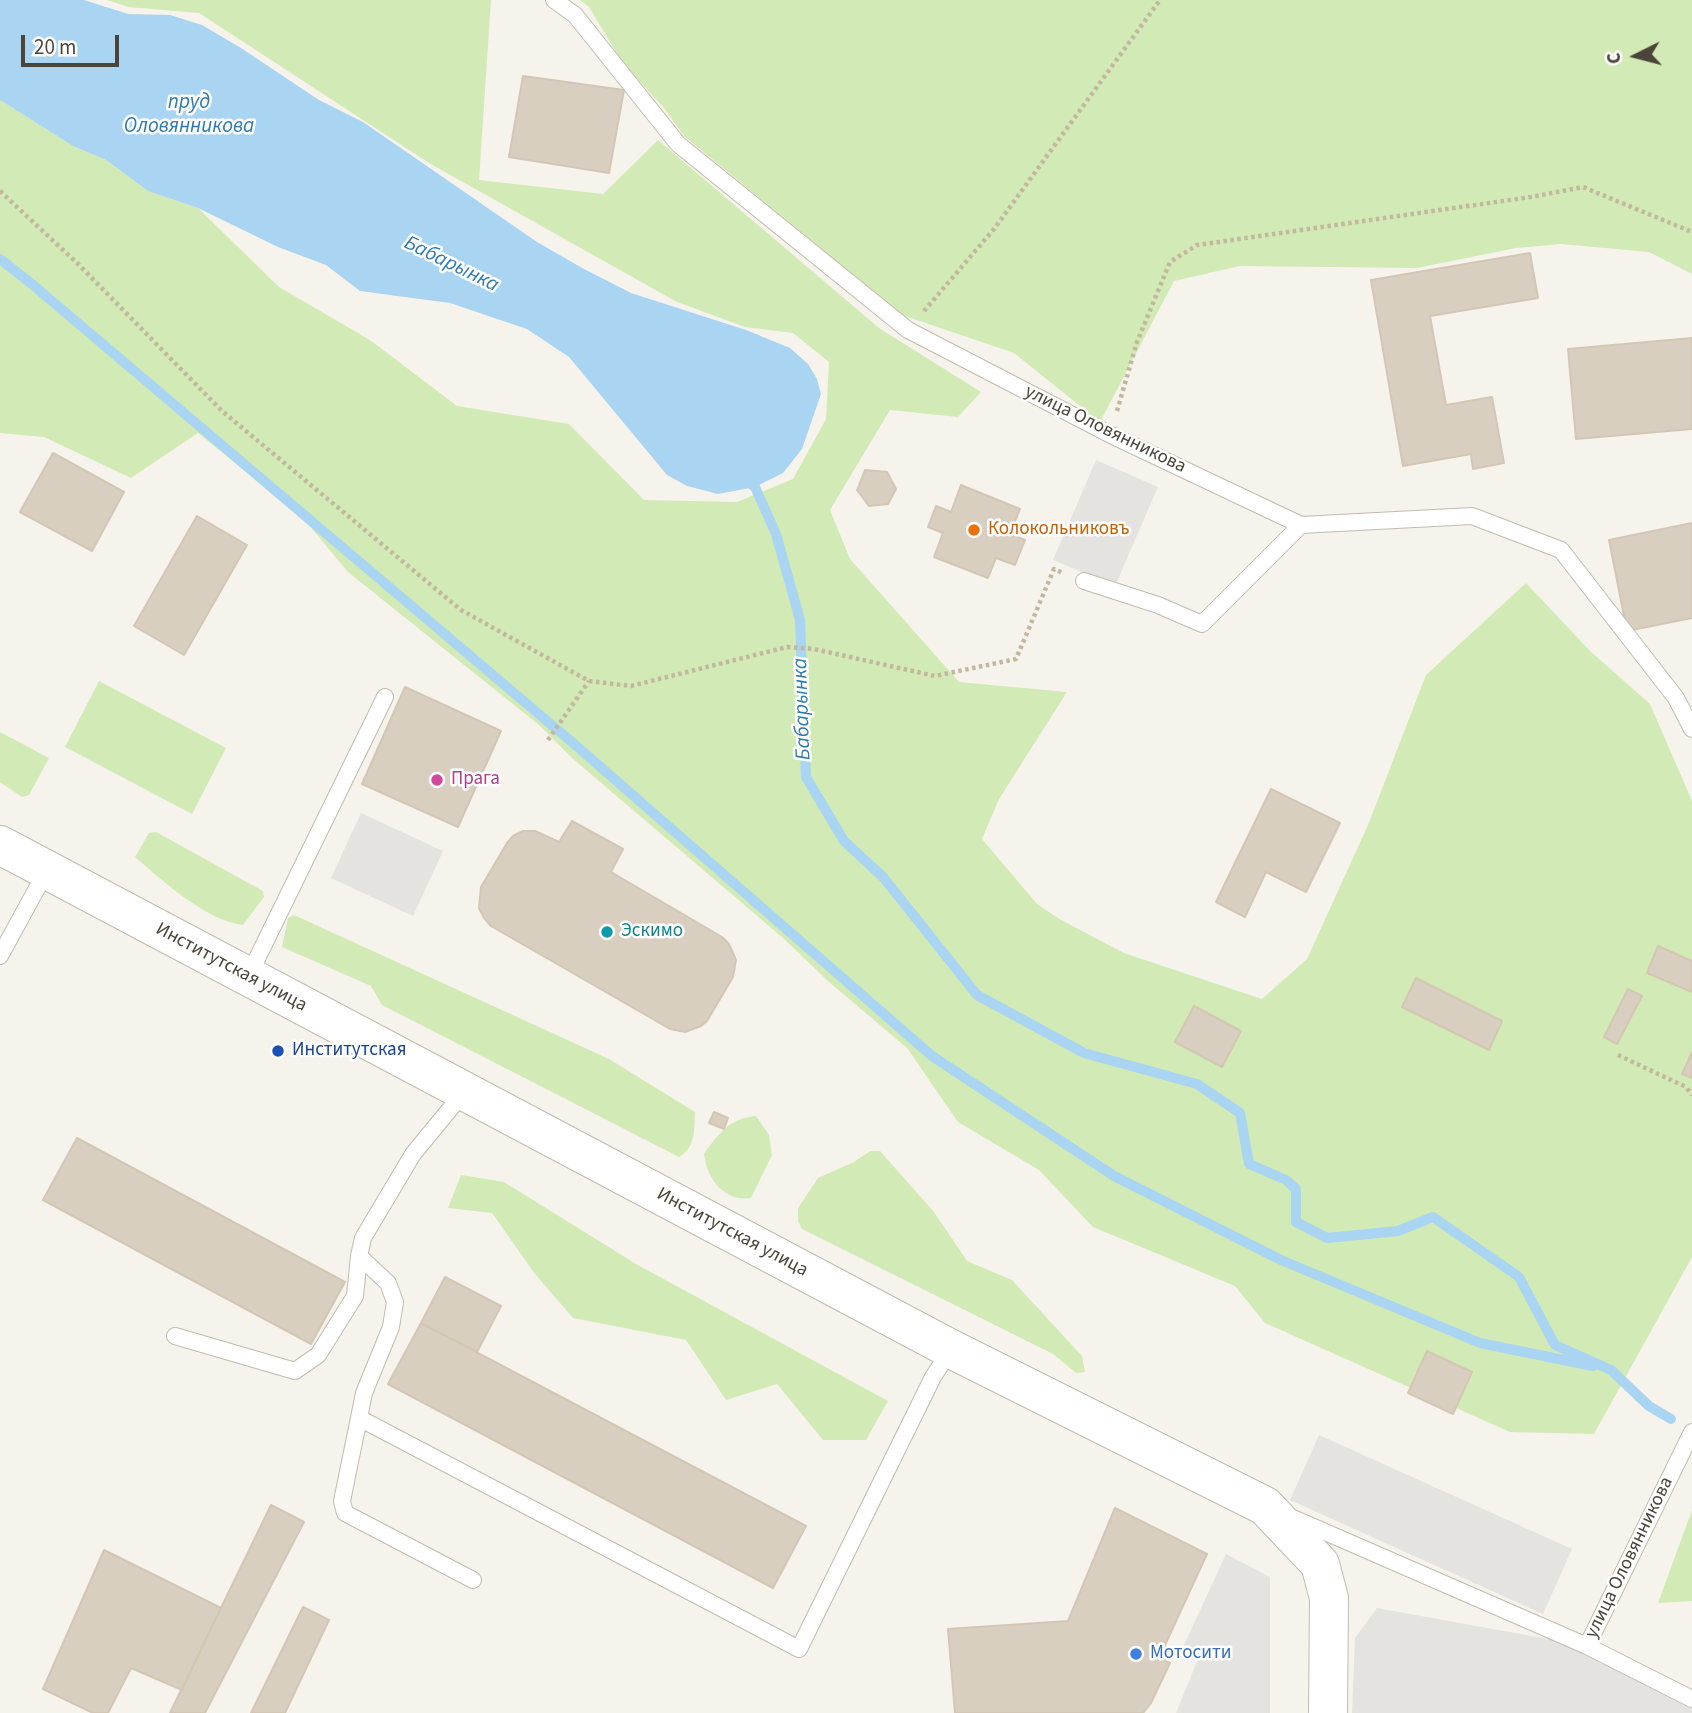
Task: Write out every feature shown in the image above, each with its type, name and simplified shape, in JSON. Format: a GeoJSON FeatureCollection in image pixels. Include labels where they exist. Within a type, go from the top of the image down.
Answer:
{"type":"FeatureCollection","features":[{"type":"Feature","properties":{"kind":"street","name":"Институтская улица"},"geometry":{"type":"LineString","coordinates":[[0,845],[951,1349],[1265,1506],[1320,1564],[1329,1598],[1328,1713]]}},
{"type":"Feature","properties":{"kind":"lane","name":"улица Оловянникова"},"geometry":{"type":"LineString","coordinates":[[554,0],[575,15],[678,144],[908,330],[1111,435],[1301,525],[1472,516],[1561,550],[1676,698],[1692,729]]}},
{"type":"Feature","properties":{"kind":"lane"},"geometry":{"type":"LineString","coordinates":[[1084,581],[1158,605],[1202,624],[1301,525]]}},
{"type":"Feature","properties":{"kind":"lane"},"geometry":{"type":"LineString","coordinates":[[248,977],[385,698]]}},
{"type":"Feature","properties":{"kind":"lane"},"geometry":{"type":"LineString","coordinates":[[0,956],[47,870]]}},
{"type":"Feature","properties":{"kind":"lane"},"geometry":{"type":"LineString","coordinates":[[175,1336],[295,1371],[318,1355],[355,1296],[363,1238],[413,1154],[465,1091]]}},
{"type":"Feature","properties":{"kind":"lane"},"geometry":{"type":"LineString","coordinates":[[359,1256],[388,1283],[395,1302],[391,1327],[365,1393],[359,1418],[342,1501],[345,1513],[473,1580]]}},
{"type":"Feature","properties":{"kind":"lane"},"geometry":{"type":"LineString","coordinates":[[359,1418],[799,1649],[933,1377],[951,1349]]}},
{"type":"Feature","properties":{"kind":"lane","name":"улица Оловянникова"},"geometry":{"type":"LineString","coordinates":[[1587,1646],[1692,1432]]}},
{"type":"Feature","properties":{"kind":"lane"},"geometry":{"type":"LineString","coordinates":[[1265,1506],[1587,1646],[1692,1699]]}},
{"type":"Feature","properties":{"kind":"path"},"geometry":{"type":"LineString","coordinates":[[908,330],[994,229],[1160,0]]}},
{"type":"Feature","properties":{"kind":"path"},"geometry":{"type":"LineString","coordinates":[[1111,435],[1137,342],[1170,262],[1197,245],[1531,197],[1583,187],[1692,232]]}},
{"type":"Feature","properties":{"kind":"path"},"geometry":{"type":"LineString","coordinates":[[0,191],[78,264],[222,411],[451,602],[589,681],[631,686],[787,647],[814,649],[935,676],[1016,659],[1054,569],[1084,581]]}},
{"type":"Feature","properties":{"kind":"path"},"geometry":{"type":"LineString","coordinates":[[548,740],[589,681]]}},
{"type":"Feature","properties":{"kind":"path"},"geometry":{"type":"LineString","coordinates":[[1618,1055],[1686,1087],[1692,1095]]}},
{"type":"Feature","properties":{"kind":"green space"},"geometry":{"type":"Polygon","coordinates":[[[107,0],[491,0],[479,180],[603,194],[658,140],[879,328],[981,392],[958,417],[890,410],[830,510],[850,559],[959,682],[1067,692],[999,799],[982,839],[1037,904],[1061,920],[1124,953],[1262,999],[1307,959],[1368,825],[1426,675],[1526,583],[1590,651],[1650,704],[1692,801],[1692,1257],[1594,1434],[1510,1432],[1265,1323],[1235,1286],[1093,1227],[1039,1170],[958,1122],[907,1048],[572,758],[539,725],[348,572],[302,517],[198,433],[131,478],[44,437],[0,433],[0,100],[73,146],[106,160],[148,191],[198,208],[279,287],[370,340],[457,406],[569,424],[644,500],[737,502],[793,479],[826,419],[829,362],[793,333],[745,327],[677,302],[429,163],[199,13],[128,7],[107,0]]]}},
{"type":"Feature","properties":{"kind":"green space"},"geometry":{"type":"Polygon","coordinates":[[[580,0],[1692,0],[1692,274],[1649,252],[1561,244],[1516,248],[1417,268],[1240,266],[1174,281],[1100,422],[1014,353],[902,315],[684,136],[664,108],[622,62],[589,7],[580,0]]]}},
{"type":"Feature","properties":{"kind":"green space"},"geometry":{"type":"Polygon","coordinates":[[[99,681],[226,748],[192,814],[65,747],[99,681]]]}},
{"type":"Feature","properties":{"kind":"green space"},"geometry":{"type":"Polygon","coordinates":[[[0,732],[49,758],[29,795],[22,797],[0,782],[0,732]]]}},
{"type":"Feature","properties":{"kind":"green space"},"geometry":{"type":"Polygon","coordinates":[[[156,832],[263,891],[264,897],[243,925],[229,922],[200,908],[171,888],[135,857],[149,833],[156,832]]]}},
{"type":"Feature","properties":{"kind":"green space"},"geometry":{"type":"Polygon","coordinates":[[[294,915],[609,1059],[695,1112],[693,1138],[689,1148],[679,1157],[382,1005],[371,986],[282,947],[288,918],[294,915]]]}},
{"type":"Feature","properties":{"kind":"green space"},"geometry":{"type":"Polygon","coordinates":[[[756,1116],[769,1135],[772,1155],[751,1198],[741,1198],[718,1187],[709,1172],[704,1154],[732,1124],[756,1116]]]}},
{"type":"Feature","properties":{"kind":"green space"},"geometry":{"type":"Polygon","coordinates":[[[870,1151],[880,1151],[934,1212],[967,1261],[1012,1280],[1082,1356],[1085,1372],[1076,1373],[1053,1354],[802,1229],[798,1221],[798,1208],[818,1178],[854,1162],[870,1151]]]}},
{"type":"Feature","properties":{"kind":"green space"},"geometry":{"type":"Polygon","coordinates":[[[461,1175],[504,1182],[636,1264],[888,1401],[866,1440],[823,1440],[777,1384],[726,1400],[686,1340],[573,1318],[535,1274],[492,1213],[448,1208],[461,1175]]]}},
{"type":"Feature","properties":{"kind":"green space"},"geometry":{"type":"Polygon","coordinates":[[[1692,1510],[1692,1601],[1658,1603],[1692,1510]]]}},
{"type":"Feature","properties":{"kind":"shaded area"},"geometry":{"type":"Polygon","coordinates":[[[1096,460],[1158,487],[1115,586],[1053,560],[1096,460]]]}},
{"type":"Feature","properties":{"kind":"shaded area"},"geometry":{"type":"Polygon","coordinates":[[[361,813],[443,851],[413,916],[331,878],[361,813]]]}},
{"type":"Feature","properties":{"kind":"shaded area"},"geometry":{"type":"Polygon","coordinates":[[[1319,1435],[1572,1549],[1543,1614],[1290,1500],[1319,1435]]]}},
{"type":"Feature","properties":{"kind":"shaded area"},"geometry":{"type":"Polygon","coordinates":[[[1226,1554],[1270,1577],[1270,1713],[1176,1713],[1198,1659],[1184,1645],[1226,1554]]]}},
{"type":"Feature","properties":{"kind":"shaded area"},"geometry":{"type":"Polygon","coordinates":[[[1377,1608],[1587,1646],[1692,1699],[1692,1713],[1352,1713],[1355,1638],[1377,1608]]]}},
{"type":"Feature","properties":{"kind":"water","name":"пруд Оловянникова"},"geometry":{"type":"Polygon","coordinates":[[[0,0],[84,0],[128,14],[170,15],[202,25],[319,100],[363,122],[537,242],[584,269],[631,293],[746,330],[790,348],[808,364],[817,379],[821,394],[802,449],[783,473],[755,487],[718,494],[687,486],[667,475],[569,357],[527,329],[450,303],[360,291],[326,265],[278,247],[198,208],[148,191],[106,160],[73,146],[0,100],[0,0]]]}},
{"type":"Feature","properties":{"kind":"building"},"geometry":{"type":"Polygon","coordinates":[[[523,76],[624,90],[609,173],[509,157],[523,76]]]}},
{"type":"Feature","properties":{"kind":"building"},"geometry":{"type":"Polygon","coordinates":[[[1530,253],[1538,298],[1430,316],[1446,405],[1492,397],[1504,463],[1473,469],[1471,454],[1403,466],[1371,280],[1530,253]]]}},
{"type":"Feature","properties":{"kind":"building"},"geometry":{"type":"Polygon","coordinates":[[[1692,338],[1692,429],[1576,439],[1568,349],[1692,338]]]}},
{"type":"Feature","properties":{"kind":"building"},"geometry":{"type":"Polygon","coordinates":[[[53,453],[124,492],[92,551],[20,512],[53,453]]]}},
{"type":"Feature","properties":{"kind":"building"},"geometry":{"type":"Polygon","coordinates":[[[865,470],[887,472],[896,489],[888,504],[869,506],[857,490],[865,470]]]}},
{"type":"Feature","properties":{"kind":"building","name":"Колокольниковъ"},"geometry":{"type":"Polygon","coordinates":[[[961,485],[1020,509],[1010,534],[1025,540],[1015,565],[996,558],[988,578],[934,557],[943,533],[928,527],[936,506],[951,512],[961,485]]]}},
{"type":"Feature","properties":{"kind":"building"},"geometry":{"type":"Polygon","coordinates":[[[197,516],[247,545],[184,655],[134,626],[197,516]]]}},
{"type":"Feature","properties":{"kind":"building"},"geometry":{"type":"Polygon","coordinates":[[[1692,523],[1692,618],[1627,631],[1609,540],[1692,523]]]}},
{"type":"Feature","properties":{"kind":"building"},"geometry":{"type":"Polygon","coordinates":[[[405,687],[501,731],[458,827],[362,784],[405,687]]]}},
{"type":"Feature","properties":{"kind":"building"},"geometry":{"type":"Polygon","coordinates":[[[1271,789],[1340,823],[1306,892],[1266,872],[1245,917],[1216,902],[1271,789]]]}},
{"type":"Feature","properties":{"kind":"building","name":"Эскимо"},"geometry":{"type":"Polygon","coordinates":[[[572,821],[623,849],[611,872],[722,937],[729,944],[736,960],[733,977],[707,1021],[701,1026],[685,1032],[670,1029],[491,926],[484,918],[479,908],[481,887],[513,836],[523,831],[535,831],[559,842],[572,821]]]}},
{"type":"Feature","properties":{"kind":"building"},"geometry":{"type":"Polygon","coordinates":[[[1658,946],[1692,961],[1692,992],[1647,973],[1658,946]]]}},
{"type":"Feature","properties":{"kind":"building"},"geometry":{"type":"Polygon","coordinates":[[[1416,978],[1502,1021],[1489,1050],[1402,1007],[1416,978]]]}},
{"type":"Feature","properties":{"kind":"building"},"geometry":{"type":"Polygon","coordinates":[[[1628,989],[1642,996],[1617,1044],[1604,1037],[1628,989]]]}},
{"type":"Feature","properties":{"kind":"building"},"geometry":{"type":"Polygon","coordinates":[[[1194,1006],[1241,1031],[1222,1067],[1175,1042],[1194,1006]]]}},
{"type":"Feature","properties":{"kind":"building"},"geometry":{"type":"Polygon","coordinates":[[[1692,1052],[1692,1078],[1682,1074],[1692,1052]]]}},
{"type":"Feature","properties":{"kind":"building"},"geometry":{"type":"Polygon","coordinates":[[[714,1112],[728,1118],[724,1129],[709,1123],[714,1112]]]}},
{"type":"Feature","properties":{"kind":"building"},"geometry":{"type":"Polygon","coordinates":[[[77,1138],[345,1282],[311,1344],[43,1200],[77,1138]]]}},
{"type":"Feature","properties":{"kind":"building"},"geometry":{"type":"Polygon","coordinates":[[[445,1277],[501,1306],[477,1352],[421,1323],[445,1277]]]}},
{"type":"Feature","properties":{"kind":"building"},"geometry":{"type":"Polygon","coordinates":[[[421,1323],[806,1526],[773,1588],[388,1384],[421,1323]]]}},
{"type":"Feature","properties":{"kind":"building"},"geometry":{"type":"Polygon","coordinates":[[[1427,1351],[1472,1372],[1453,1414],[1408,1393],[1427,1351]]]}},
{"type":"Feature","properties":{"kind":"building"},"geometry":{"type":"Polygon","coordinates":[[[271,1505],[304,1522],[205,1713],[170,1713],[271,1505]]]}},
{"type":"Feature","properties":{"kind":"building"},"geometry":{"type":"Polygon","coordinates":[[[1115,1508],[1207,1554],[1159,1658],[1170,1663],[1151,1703],[1143,1713],[955,1713],[948,1629],[1068,1621],[1115,1508]]]}},
{"type":"Feature","properties":{"kind":"building"},"geometry":{"type":"Polygon","coordinates":[[[104,1550],[221,1608],[182,1690],[131,1668],[108,1713],[93,1713],[43,1689],[104,1550]]]}},
{"type":"Feature","properties":{"kind":"building"},"geometry":{"type":"Polygon","coordinates":[[[303,1607],[329,1620],[285,1713],[251,1713],[303,1607]]]}},
{"type":"Feature","properties":{"kind":"waterway"},"geometry":{"type":"LineString","coordinates":[[0,259],[573,743],[932,1056],[1114,1176],[1281,1260],[1480,1343],[1593,1366]]}},
{"type":"Feature","properties":{"kind":"waterway","name":"Бабарынка"},"geometry":{"type":"LineString","coordinates":[[746,480],[755,487],[776,534],[800,620],[806,777],[844,841],[883,877],[977,995],[1084,1053],[1197,1084],[1240,1113],[1249,1164],[1286,1180],[1296,1189],[1296,1222],[1327,1238],[1398,1231],[1433,1217],[1519,1277],[1555,1345],[1611,1370],[1649,1406],[1671,1419]]}},
{"type":"Feature","properties":{"kind":"place","name":"Колокольниковъ"},"geometry":{"type":"Point","coordinates":[974,530]}},
{"type":"Feature","properties":{"kind":"place","name":"Прага"},"geometry":{"type":"Point","coordinates":[437,780]}},
{"type":"Feature","properties":{"kind":"place","name":"Эскимо"},"geometry":{"type":"Point","coordinates":[607,932]}},
{"type":"Feature","properties":{"kind":"place","name":"Институтская"},"geometry":{"type":"Point","coordinates":[278,1051]}},
{"type":"Feature","properties":{"kind":"place","name":"Мотосити"},"geometry":{"type":"Point","coordinates":[1136,1654]}}]}
